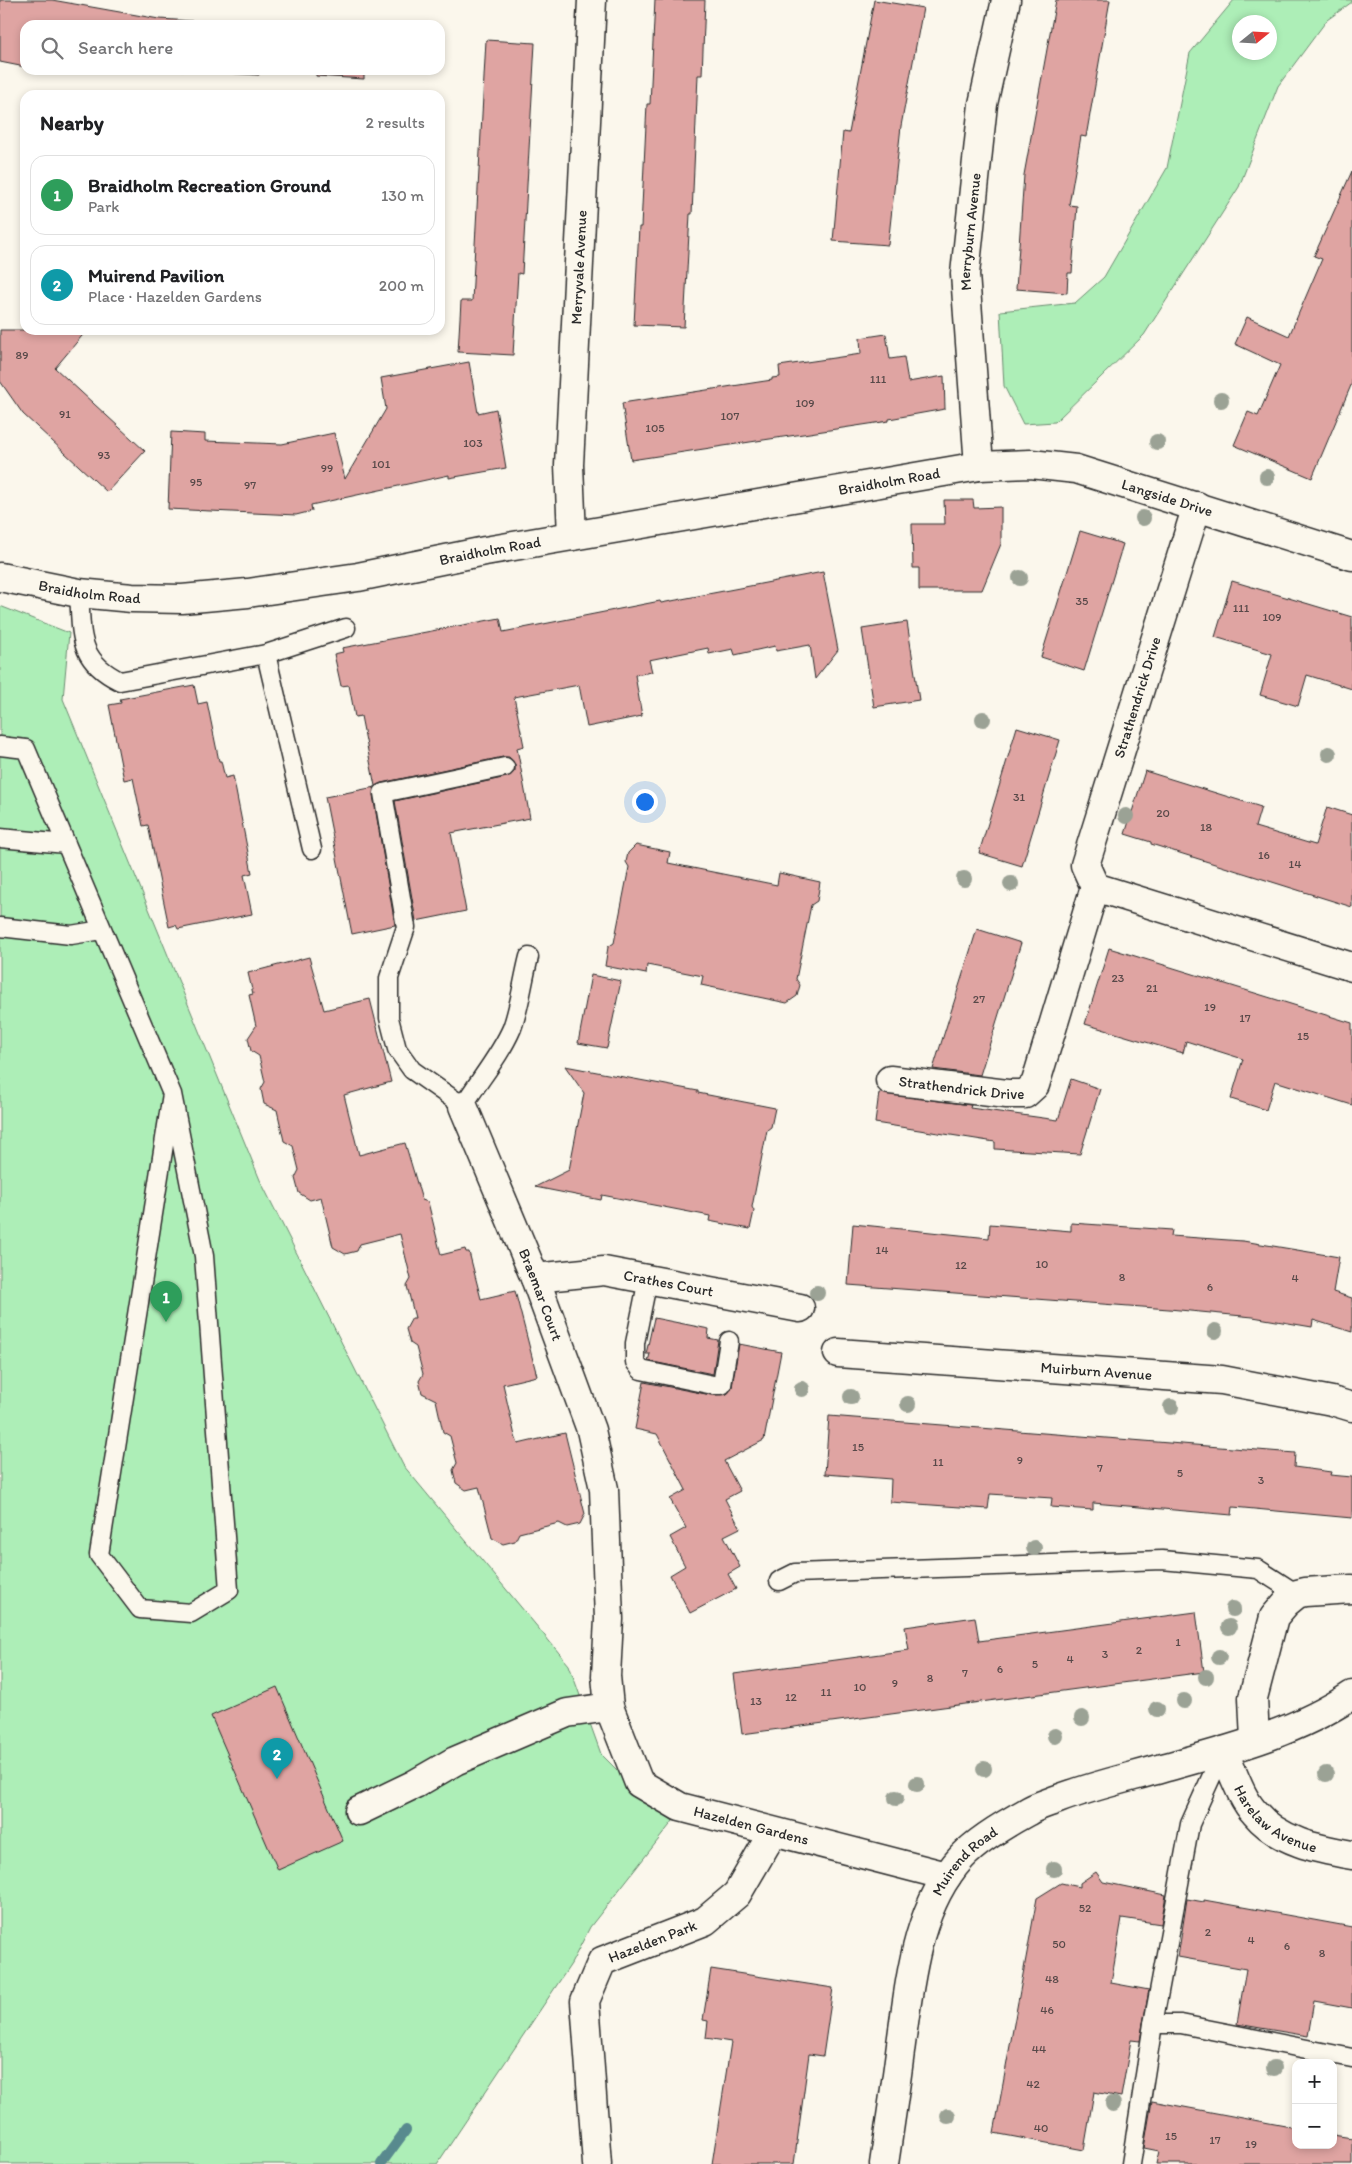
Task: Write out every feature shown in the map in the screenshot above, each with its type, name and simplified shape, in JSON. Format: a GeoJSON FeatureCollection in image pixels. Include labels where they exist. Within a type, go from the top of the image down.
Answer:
{"type":"FeatureCollection","features":[{"type":"Feature","properties":{"kind":"street","name":"Merryvale Avenue"},"geometry":{"type":"LineString","coordinates":[[572,536],[569,465],[592,0]]}},
{"type":"Feature","properties":{"kind":"street","name":"Merryburn Avenue"},"geometry":{"type":"LineString","coordinates":[[979,466],[965,274],[983,104],[1006,0]]}},
{"type":"Feature","properties":{"kind":"street","name":"Langside Drive"},"geometry":{"type":"LineString","coordinates":[[979,466],[1031,464],[1076,468],[1352,556]]}},
{"type":"Feature","properties":{"kind":"street","name":"Braidholm Road"},"geometry":{"type":"LineString","coordinates":[[0,577],[80,593],[132,598],[182,599],[248,594],[358,577],[485,551],[979,466]]}},
{"type":"Feature","properties":{"kind":"street","name":"Strathendrick Drive"},"geometry":{"type":"LineString","coordinates":[[890,1080],[1007,1094],[1025,1094],[1035,1085],[1095,887],[1085,865],[1197,506]]}},
{"type":"Feature","properties":{"kind":"street"},"geometry":{"type":"LineString","coordinates":[[1095,887],[1352,966]]}},
{"type":"Feature","properties":{"kind":"street","name":"Braemar Court"},"geometry":{"type":"LineString","coordinates":[[463,1106],[535,1278],[592,1430],[604,1489]]}},
{"type":"Feature","properties":{"kind":"street","name":"Crathes Court"},"geometry":{"type":"LineString","coordinates":[[535,1278],[604,1271],[800,1308]]}},
{"type":"Feature","properties":{"kind":"street","name":"Muirburn Avenue"},"geometry":{"type":"LineString","coordinates":[[838,1353],[1222,1380],[1332,1401],[1352,1407]]}},
{"type":"Feature","properties":{"kind":"street","name":"Hazelden Gardens"},"geometry":{"type":"LineString","coordinates":[[604,1489],[609,1619],[606,1676],[609,1707],[639,1783],[680,1807],[947,1876]]}},
{"type":"Feature","properties":{"kind":"street"},"geometry":{"type":"LineString","coordinates":[[1255,1740],[1253,1698],[1274,1618],[1286,1602],[1297,1594],[1352,1589]]}},
{"type":"Feature","properties":{"kind":"street","name":"Muirend Road"},"geometry":{"type":"LineString","coordinates":[[884,2164],[910,1980],[922,1930],[934,1900],[947,1876],[963,1857],[987,1837],[1028,1811],[1084,1790],[1223,1751],[1255,1740],[1318,1716],[1352,1695]]}},
{"type":"Feature","properties":{"kind":"street"},"geometry":{"type":"LineString","coordinates":[[359,1811],[415,1784],[455,1761],[567,1713],[609,1707]]}},
{"type":"Feature","properties":{"kind":"street","name":"Harelaw Avenue"},"geometry":{"type":"LineString","coordinates":[[1223,1751],[1255,1813],[1275,1831],[1312,1848],[1352,1855]]}},
{"type":"Feature","properties":{"kind":"street","name":"Hazelden Park"},"geometry":{"type":"LineString","coordinates":[[597,2164],[586,2001],[602,1961],[705,1921],[737,1894],[773,1832]]}},
{"type":"Feature","properties":{"kind":"lane"},"geometry":{"type":"LineString","coordinates":[[80,593],[83,644],[91,659],[105,673],[120,680],[266,654],[346,628]]}},
{"type":"Feature","properties":{"kind":"lane"},"geometry":{"type":"LineString","coordinates":[[266,654],[312,849]]}},
{"type":"Feature","properties":{"kind":"lane"},"geometry":{"type":"LineString","coordinates":[[0,746],[26,749],[172,1094],[204,1256],[230,1590],[191,1613],[140,1609],[99,1554],[172,1094]]}},
{"type":"Feature","properties":{"kind":"lane"},"geometry":{"type":"LineString","coordinates":[[506,767],[384,793],[406,927],[390,978],[389,1018],[398,1049],[412,1070],[463,1106],[480,1078],[497,1056],[512,1027],[528,957]]}},
{"type":"Feature","properties":{"kind":"lane"},"geometry":{"type":"LineString","coordinates":[[0,838],[66,844]]}},
{"type":"Feature","properties":{"kind":"lane"},"geometry":{"type":"LineString","coordinates":[[0,926],[71,935],[102,930]]}},
{"type":"Feature","properties":{"kind":"lane"},"geometry":{"type":"LineString","coordinates":[[648,1279],[635,1342],[635,1362],[641,1370],[712,1385],[722,1385],[729,1341]]}},
{"type":"Feature","properties":{"kind":"lane"},"geometry":{"type":"LineString","coordinates":[[779,1581],[795,1573],[1162,1560],[1258,1569],[1297,1594]]}},
{"type":"Feature","properties":{"kind":"lane"},"geometry":{"type":"LineString","coordinates":[[1131,2164],[1153,2024],[1190,1824],[1223,1751]]}},
{"type":"Feature","properties":{"kind":"lane"},"geometry":{"type":"LineString","coordinates":[[1153,2024],[1182,2024],[1352,2058]]}},
{"type":"Feature","properties":{"kind":"green space"},"geometry":{"type":"Polygon","coordinates":[[[1234,0],[1352,0],[1352,2],[1327,20],[1278,86],[1239,187],[1144,335],[1055,422],[1023,424],[1004,386],[1000,311],[1075,303],[1104,277],[1167,168],[1190,53],[1234,0]]]}},
{"type":"Feature","properties":{"kind":"green space"},"geometry":{"type":"Polygon","coordinates":[[[0,606],[69,633],[63,699],[260,1180],[403,1465],[569,1665],[601,1754],[632,1785],[673,1821],[590,1927],[571,1964],[437,2164],[0,2164],[0,606]]]}},
{"type":"Feature","properties":{"kind":"building"},"geometry":{"type":"Polygon","coordinates":[[[0,0],[52,0],[159,19],[176,20],[20,20],[20,66],[0,62],[0,0]]]}},
{"type":"Feature","properties":{"kind":"building"},"geometry":{"type":"Polygon","coordinates":[[[655,0],[705,0],[702,75],[698,75],[692,214],[690,214],[684,327],[634,325],[647,104],[650,104],[655,0]]]}},
{"type":"Feature","properties":{"kind":"building"},"geometry":{"type":"Polygon","coordinates":[[[874,0],[923,8],[901,126],[888,245],[833,241],[843,132],[849,133],[874,0]]]}},
{"type":"Feature","properties":{"kind":"building"},"geometry":{"type":"Polygon","coordinates":[[[1056,0],[1110,0],[1086,137],[1081,136],[1069,205],[1077,206],[1072,273],[1068,273],[1067,293],[1016,289],[1024,175],[1056,0]]]}},
{"type":"Feature","properties":{"kind":"building"},"geometry":{"type":"Polygon","coordinates":[[[486,40],[535,43],[522,274],[518,273],[513,355],[458,352],[461,301],[472,301],[486,40]]]}},
{"type":"Feature","properties":{"kind":"building"},"geometry":{"type":"Polygon","coordinates":[[[364,75],[364,79],[316,76],[364,75]]]}},
{"type":"Feature","properties":{"kind":"building"},"geometry":{"type":"Polygon","coordinates":[[[1352,171],[1352,383],[1312,478],[1234,445],[1248,412],[1258,416],[1280,365],[1235,344],[1247,317],[1289,336],[1322,259],[1314,256],[1352,171]]]}},
{"type":"Feature","properties":{"kind":"building"},"geometry":{"type":"Polygon","coordinates":[[[0,330],[20,330],[20,335],[83,335],[55,368],[145,451],[107,492],[23,414],[0,381],[0,330]]]}},
{"type":"Feature","properties":{"kind":"building"},"geometry":{"type":"Polygon","coordinates":[[[886,334],[890,359],[904,357],[908,382],[944,376],[945,409],[889,419],[889,421],[631,460],[622,403],[772,380],[772,378],[780,377],[779,366],[861,354],[860,338],[886,334]]]}},
{"type":"Feature","properties":{"kind":"building"},"geometry":{"type":"Polygon","coordinates":[[[469,362],[478,413],[496,409],[506,468],[449,478],[449,475],[311,505],[312,511],[296,515],[168,509],[171,432],[205,434],[205,441],[282,444],[334,433],[345,479],[386,409],[381,378],[469,362]]]}},
{"type":"Feature","properties":{"kind":"building"},"geometry":{"type":"Polygon","coordinates":[[[944,500],[973,500],[974,508],[1001,507],[1001,544],[982,590],[919,590],[919,568],[913,568],[912,524],[945,524],[944,500]]]}},
{"type":"Feature","properties":{"kind":"building"},"geometry":{"type":"Polygon","coordinates":[[[1080,531],[1123,544],[1084,671],[1041,657],[1080,531]]]}},
{"type":"Feature","properties":{"kind":"building"},"geometry":{"type":"Polygon","coordinates":[[[823,572],[838,650],[815,679],[810,645],[776,651],[775,646],[735,655],[733,649],[709,654],[708,648],[649,660],[652,672],[635,675],[642,716],[587,727],[579,685],[514,697],[524,746],[517,748],[530,818],[451,833],[466,911],[416,921],[395,801],[507,777],[515,771],[515,764],[509,757],[503,757],[381,783],[375,786],[361,716],[355,717],[349,685],[341,686],[334,654],[343,652],[342,648],[500,618],[503,632],[660,601],[661,603],[823,572]]]}},
{"type":"Feature","properties":{"kind":"building"},"geometry":{"type":"Polygon","coordinates":[[[1232,581],[1352,617],[1352,689],[1307,675],[1298,706],[1260,695],[1272,654],[1215,637],[1232,581]]]}},
{"type":"Feature","properties":{"kind":"building"},"geometry":{"type":"Polygon","coordinates":[[[907,622],[919,700],[874,707],[862,629],[907,622]]]}},
{"type":"Feature","properties":{"kind":"building"},"geometry":{"type":"Polygon","coordinates":[[[194,685],[198,704],[207,702],[219,761],[221,761],[225,778],[233,776],[252,873],[244,875],[252,914],[178,929],[176,925],[169,927],[148,825],[143,826],[133,778],[124,780],[109,705],[121,703],[120,699],[194,685]]]}},
{"type":"Feature","properties":{"kind":"building"},"geometry":{"type":"Polygon","coordinates":[[[1017,727],[1060,740],[1022,866],[979,853],[1017,727]]]}},
{"type":"Feature","properties":{"kind":"building"},"geometry":{"type":"Polygon","coordinates":[[[1145,771],[1261,807],[1255,827],[1315,845],[1327,807],[1352,815],[1352,907],[1151,844],[1151,842],[1125,834],[1145,771]]]}},
{"type":"Feature","properties":{"kind":"building"},"geometry":{"type":"Polygon","coordinates":[[[375,787],[373,795],[395,925],[352,934],[325,797],[375,787]]]}},
{"type":"Feature","properties":{"kind":"building"},"geometry":{"type":"Polygon","coordinates":[[[636,845],[670,852],[668,863],[777,885],[779,873],[820,882],[817,901],[811,905],[796,979],[800,985],[797,996],[787,1003],[701,985],[703,976],[647,965],[646,974],[605,966],[608,947],[614,943],[629,867],[626,862],[628,853],[636,845]]]}},
{"type":"Feature","properties":{"kind":"building"},"geometry":{"type":"Polygon","coordinates":[[[977,929],[1021,943],[980,1075],[933,1069],[977,929]]]}},
{"type":"Feature","properties":{"kind":"building"},"geometry":{"type":"Polygon","coordinates":[[[1109,948],[1352,1023],[1352,1105],[1275,1081],[1266,1110],[1231,1099],[1243,1059],[1186,1041],[1183,1053],[1085,1024],[1109,948]]]}},
{"type":"Feature","properties":{"kind":"building"},"geometry":{"type":"Polygon","coordinates":[[[309,957],[324,1010],[370,999],[391,1082],[344,1095],[359,1155],[405,1143],[422,1200],[428,1202],[441,1255],[465,1249],[466,1252],[469,1252],[481,1299],[515,1291],[537,1376],[503,1384],[515,1436],[518,1444],[565,1433],[585,1514],[580,1524],[567,1527],[559,1523],[519,1533],[515,1541],[503,1544],[492,1538],[479,1487],[466,1490],[456,1483],[453,1470],[457,1463],[450,1436],[443,1432],[436,1400],[422,1393],[419,1381],[423,1374],[416,1347],[410,1343],[406,1329],[412,1318],[415,1318],[407,1286],[411,1279],[400,1234],[360,1244],[357,1251],[345,1254],[333,1247],[321,1197],[310,1200],[299,1193],[295,1178],[299,1170],[293,1146],[284,1141],[277,1110],[264,1104],[261,1089],[265,1082],[259,1056],[251,1051],[248,1038],[256,1026],[249,995],[253,994],[248,973],[309,957]]]}},
{"type":"Feature","properties":{"kind":"building"},"geometry":{"type":"Polygon","coordinates":[[[591,975],[621,981],[607,1048],[578,1043],[591,975]]]}},
{"type":"Feature","properties":{"kind":"building"},"geometry":{"type":"Polygon","coordinates":[[[565,1066],[698,1091],[698,1093],[775,1108],[771,1127],[767,1130],[752,1207],[754,1211],[750,1229],[709,1221],[710,1216],[602,1195],[601,1200],[535,1187],[569,1170],[584,1093],[565,1066]]]}},
{"type":"Feature","properties":{"kind":"building"},"geometry":{"type":"Polygon","coordinates":[[[1071,1079],[1100,1089],[1080,1154],[995,1149],[995,1142],[875,1123],[879,1093],[971,1105],[970,1108],[1058,1120],[1071,1079]]]}},
{"type":"Feature","properties":{"kind":"building"},"geometry":{"type":"Polygon","coordinates":[[[1071,1223],[1172,1230],[1171,1236],[1243,1241],[1339,1257],[1333,1292],[1352,1298],[1352,1332],[1313,1320],[1312,1327],[1253,1317],[1169,1309],[848,1285],[853,1224],[989,1238],[990,1224],[1071,1231],[1071,1223]]]}},
{"type":"Feature","properties":{"kind":"building"},"geometry":{"type":"Polygon","coordinates":[[[654,1318],[709,1329],[708,1338],[718,1340],[713,1374],[648,1361],[650,1354],[646,1354],[654,1318]]]}},
{"type":"Feature","properties":{"kind":"building"},"geometry":{"type":"Polygon","coordinates":[[[739,1344],[781,1352],[764,1440],[724,1461],[740,1491],[725,1499],[740,1528],[724,1536],[740,1567],[728,1574],[736,1589],[690,1613],[670,1575],[685,1566],[670,1537],[686,1528],[670,1499],[686,1490],[657,1434],[635,1429],[644,1382],[711,1395],[727,1394],[732,1387],[739,1344]]]}},
{"type":"Feature","properties":{"kind":"building"},"geometry":{"type":"Polygon","coordinates":[[[829,1416],[1295,1453],[1294,1467],[1331,1472],[1330,1475],[1352,1477],[1352,1518],[1233,1507],[1232,1515],[1093,1503],[1093,1510],[1051,1507],[1052,1498],[990,1494],[988,1509],[890,1502],[891,1479],[825,1474],[829,1416]]]}},
{"type":"Feature","properties":{"kind":"building"},"geometry":{"type":"Polygon","coordinates":[[[1196,1612],[1204,1672],[742,1734],[734,1674],[909,1650],[905,1627],[975,1617],[979,1641],[1196,1612]]]}},
{"type":"Feature","properties":{"kind":"building"},"geometry":{"type":"Polygon","coordinates":[[[277,1687],[343,1841],[278,1870],[211,1716],[277,1687]]]}},
{"type":"Feature","properties":{"kind":"building"},"geometry":{"type":"Polygon","coordinates":[[[1096,1872],[1103,1882],[1166,1895],[1161,1924],[1122,1918],[1111,1983],[1149,1990],[1140,2041],[1131,2040],[1121,2097],[1094,2092],[1084,2150],[994,2133],[1037,1898],[1061,1883],[1080,1887],[1080,1883],[1096,1872]]]}},
{"type":"Feature","properties":{"kind":"building"},"geometry":{"type":"Polygon","coordinates":[[[1187,1899],[1204,1902],[1204,1900],[1352,1927],[1352,2008],[1314,2001],[1308,2036],[1237,2024],[1246,1969],[1178,1957],[1187,1899]]]}},
{"type":"Feature","properties":{"kind":"building"},"geometry":{"type":"Polygon","coordinates":[[[711,1969],[833,1988],[823,2056],[809,2054],[794,2164],[712,2164],[731,2042],[706,2038],[708,2021],[703,2020],[711,1969]]]}},
{"type":"Feature","properties":{"kind":"building"},"geometry":{"type":"Polygon","coordinates":[[[1152,2101],[1292,2127],[1292,2149],[1337,2149],[1337,2136],[1352,2138],[1352,2164],[1156,2164],[1159,2151],[1144,2148],[1152,2101]]]}},
{"type":"Feature","properties":{"kind":"waterway"},"geometry":{"type":"LineString","coordinates":[[381,2164],[406,2130]]}},
{"type":"Feature","properties":{"kind":"place","name":"Braidholm Recreation Ground"},"geometry":{"type":"Point","coordinates":[166,1322]}},
{"type":"Feature","properties":{"kind":"place","name":"Muirend Pavilion"},"geometry":{"type":"Point","coordinates":[277,1779]}}]}
